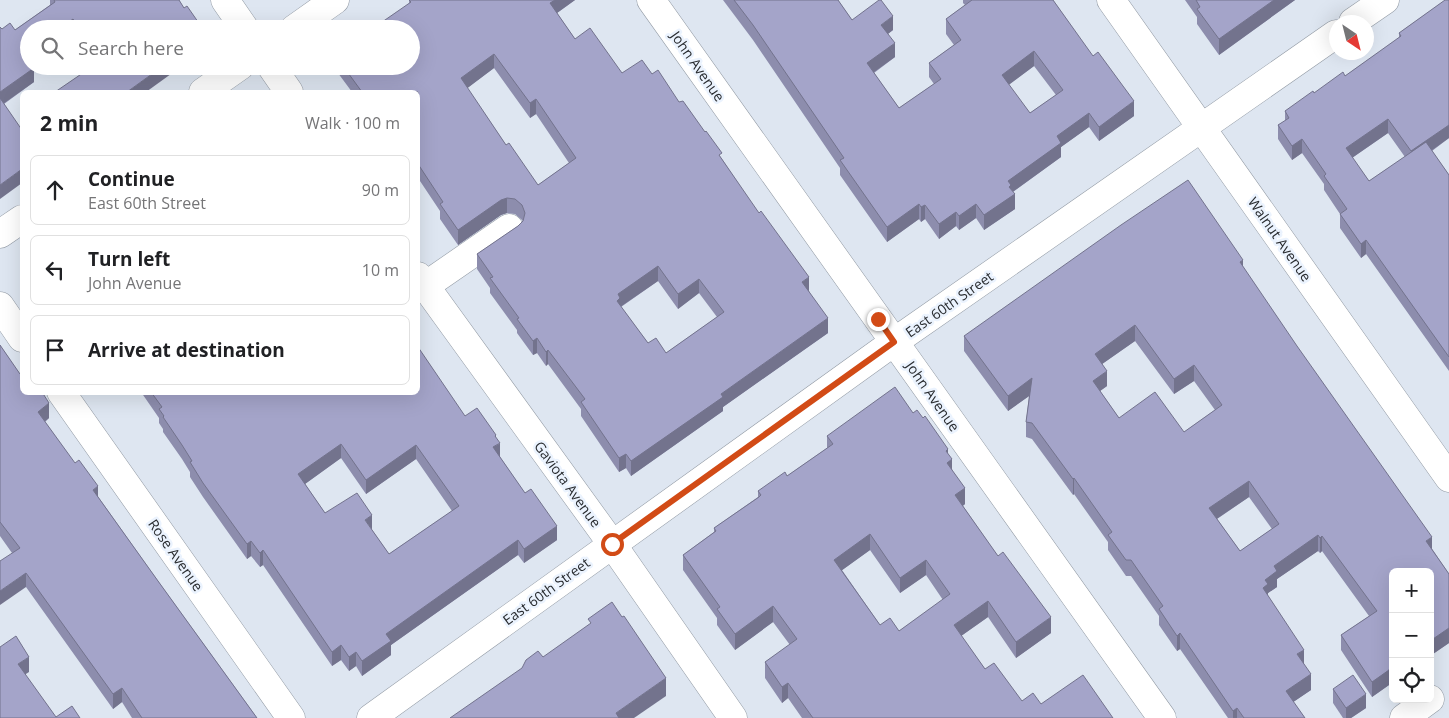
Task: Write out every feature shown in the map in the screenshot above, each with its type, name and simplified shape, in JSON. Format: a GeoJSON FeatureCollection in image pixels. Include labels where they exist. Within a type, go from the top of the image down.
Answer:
{"type":"FeatureCollection","features":[{"type":"Feature","properties":{"kind":"street"},"geometry":{"type":"LineString","coordinates":[[225,0],[239,20]]}},
{"type":"Feature","properties":{"kind":"street"},"geometry":{"type":"LineString","coordinates":[[307,20],[335,0]]}},
{"type":"Feature","properties":{"kind":"street","name":"John Avenue"},"geometry":{"type":"LineString","coordinates":[[651,0],[1162,718]]}},
{"type":"Feature","properties":{"kind":"street","name":"Walnut Avenue"},"geometry":{"type":"LineString","coordinates":[[1111,0],[1449,478]]}},
{"type":"Feature","properties":{"kind":"street"},"geometry":{"type":"LineString","coordinates":[[1363,15],[1385,0]]}},
{"type":"Feature","properties":{"kind":"street","name":"East 60th Street"},"geometry":{"type":"LineString","coordinates":[[370,718],[894,342],[1329,39]]}},
{"type":"Feature","properties":{"kind":"street"},"geometry":{"type":"LineString","coordinates":[[205,90],[227,75]]}},
{"type":"Feature","properties":{"kind":"street"},"geometry":{"type":"LineString","coordinates":[[277,75],[288,90]]}},
{"type":"Feature","properties":{"kind":"street"},"geometry":{"type":"LineString","coordinates":[[0,234],[20,220]]}},
{"type":"Feature","properties":{"kind":"street"},"geometry":{"type":"LineString","coordinates":[[421,281],[509,228]]}},
{"type":"Feature","properties":{"kind":"street","name":"Gaviota Avenue"},"geometry":{"type":"LineString","coordinates":[[421,281],[612,544],[733,718]]}},
{"type":"Feature","properties":{"kind":"street"},"geometry":{"type":"LineString","coordinates":[[0,306],[20,335]]}},
{"type":"Feature","properties":{"kind":"street","name":"Rose Avenue"},"geometry":{"type":"LineString","coordinates":[[63,395],[290,718]]}},
{"type":"Feature","properties":{"kind":"street"},"geometry":{"type":"LineString","coordinates":[[1434,696],[1449,686]]}},
{"type":"Feature","properties":{"kind":"street"},"geometry":{"type":"LineString","coordinates":[[1404,718],[1425,703]]}},
{"type":"Feature","properties":{"kind":"building"},"geometry":{"type":"Polygon","coordinates":[[[54,0],[179,0],[184,8],[187,6],[197,20],[29,20],[55,2],[54,0]]]}},
{"type":"Feature","properties":{"kind":"building"},"geometry":{"type":"Polygon","coordinates":[[[409,0],[555,0],[550,3],[575,39],[590,28],[622,73],[642,60],[652,74],[658,70],[679,102],[683,101],[706,131],[722,153],[719,155],[759,213],[761,211],[809,277],[802,282],[828,318],[721,394],[723,397],[631,461],[626,454],[619,458],[581,402],[585,399],[548,350],[546,352],[537,338],[533,341],[490,278],[493,277],[477,254],[523,221],[525,213],[522,205],[515,199],[507,198],[501,200],[458,230],[440,204],[443,202],[420,167],[420,90],[361,90],[350,75],[420,75],[420,20],[385,20],[411,2],[409,0]],[[494,54],[461,78],[506,145],[509,143],[538,185],[576,158],[536,99],[530,103],[494,54]],[[658,266],[618,294],[620,298],[617,301],[648,343],[656,338],[666,353],[724,312],[699,279],[678,294],[658,266]]]}},
{"type":"Feature","properties":{"kind":"building"},"geometry":{"type":"Polygon","coordinates":[[[734,0],[838,0],[852,20],[881,0],[893,16],[881,25],[895,43],[867,63],[899,108],[941,79],[929,63],[961,40],[946,19],[972,0],[1053,0],[1093,56],[1098,52],[1134,101],[1099,127],[1089,113],[1057,136],[1061,143],[1008,181],[1011,185],[1009,187],[1015,194],[984,215],[976,204],[959,216],[956,212],[939,224],[925,205],[921,207],[919,204],[887,227],[840,160],[844,158],[734,0]],[[1034,51],[1002,75],[1030,113],[1063,90],[1034,51]]]}},
{"type":"Feature","properties":{"kind":"building"},"geometry":{"type":"Polygon","coordinates":[[[1196,0],[1274,0],[1219,39],[1197,9],[1200,7],[1196,0]]]}},
{"type":"Feature","properties":{"kind":"building"},"geometry":{"type":"Polygon","coordinates":[[[1445,0],[1449,0],[1449,125],[1411,151],[1388,119],[1346,148],[1369,181],[1426,142],[1449,175],[1449,357],[1366,240],[1361,244],[1340,214],[1347,209],[1324,176],[1326,174],[1302,139],[1292,146],[1278,125],[1289,118],[1285,111],[1343,72],[1345,76],[1367,60],[1374,60],[1374,55],[1401,36],[1399,33],[1445,0]]]}},
{"type":"Feature","properties":{"kind":"building"},"geometry":{"type":"Polygon","coordinates":[[[10,23],[15,30],[20,26],[20,75],[24,75],[0,92],[0,27],[2,29],[10,23]]]}},
{"type":"Feature","properties":{"kind":"building"},"geometry":{"type":"Polygon","coordinates":[[[80,75],[151,75],[130,90],[58,90],[80,75]]]}},
{"type":"Feature","properties":{"kind":"building"},"geometry":{"type":"Polygon","coordinates":[[[0,98],[20,127],[20,170],[0,185],[0,98]]]}},
{"type":"Feature","properties":{"kind":"building"},"geometry":{"type":"Polygon","coordinates":[[[1188,180],[1243,260],[1240,262],[1297,346],[1432,537],[1426,541],[1449,574],[1449,628],[1434,638],[1434,568],[1389,568],[1389,670],[1372,682],[1341,635],[1377,611],[1322,536],[1320,538],[1318,535],[1274,566],[1277,571],[1265,580],[1268,584],[1263,588],[1304,650],[1297,654],[1311,674],[1286,691],[1305,718],[1244,718],[1237,708],[1233,711],[1180,633],[1177,636],[1159,609],[1163,606],[1131,560],[1126,560],[1108,535],[1112,532],[1074,478],[1032,423],[1026,422],[1032,378],[1008,396],[964,336],[1188,180]],[[1135,325],[1095,354],[1107,371],[1093,381],[1119,418],[1155,392],[1184,432],[1222,405],[1194,365],[1174,379],[1135,325]],[[1249,481],[1209,508],[1240,551],[1279,524],[1249,481]]]}},
{"type":"Feature","properties":{"kind":"building"},"geometry":{"type":"Polygon","coordinates":[[[0,345],[20,374],[20,395],[44,395],[49,403],[38,412],[75,463],[79,460],[98,486],[93,490],[257,718],[142,718],[122,688],[113,694],[26,573],[0,591],[0,561],[20,548],[0,522],[0,345]]]}},
{"type":"Feature","properties":{"kind":"building"},"geometry":{"type":"Polygon","coordinates":[[[420,350],[465,416],[477,408],[500,443],[493,447],[525,493],[531,489],[557,526],[524,549],[518,540],[386,634],[391,641],[362,661],[356,652],[349,657],[341,645],[332,652],[263,550],[260,553],[251,541],[247,544],[203,483],[190,462],[192,461],[163,417],[159,409],[162,407],[153,395],[420,395],[420,350]],[[341,444],[298,474],[325,513],[357,493],[372,515],[365,520],[389,554],[459,506],[416,445],[366,480],[341,444]]]}},
{"type":"Feature","properties":{"kind":"building"},"geometry":{"type":"Polygon","coordinates":[[[895,387],[913,413],[917,410],[923,418],[925,416],[948,449],[946,451],[952,459],[947,463],[965,488],[955,495],[998,556],[1003,552],[1051,617],[1016,642],[988,601],[954,625],[985,669],[994,663],[1022,701],[1033,693],[1041,704],[1083,675],[1113,718],[813,718],[788,683],[782,687],[765,662],[797,639],[773,606],[735,634],[717,609],[720,607],[683,555],[716,531],[714,528],[759,497],[761,495],[758,491],[785,472],[787,476],[833,444],[827,436],[895,387]],[[870,534],[834,560],[880,625],[890,618],[899,631],[950,594],[926,560],[900,578],[870,534]]]}},
{"type":"Feature","properties":{"kind":"building"},"geometry":{"type":"Polygon","coordinates":[[[612,602],[622,617],[624,616],[666,678],[616,713],[619,718],[450,718],[522,668],[526,660],[538,651],[543,657],[591,623],[588,619],[612,602]]]}},
{"type":"Feature","properties":{"kind":"building"},"geometry":{"type":"Polygon","coordinates":[[[16,636],[29,657],[18,664],[56,717],[72,706],[80,718],[0,718],[0,647],[16,636]]]}},
{"type":"Feature","properties":{"kind":"building"},"geometry":{"type":"Polygon","coordinates":[[[1353,675],[1366,694],[1346,708],[1333,689],[1353,675]]]}},
{"type":"Feature","properties":{"kind":"route"},"geometry":{"type":"LineString","coordinates":[[612,544],[894,342],[878,319]]}}]}
